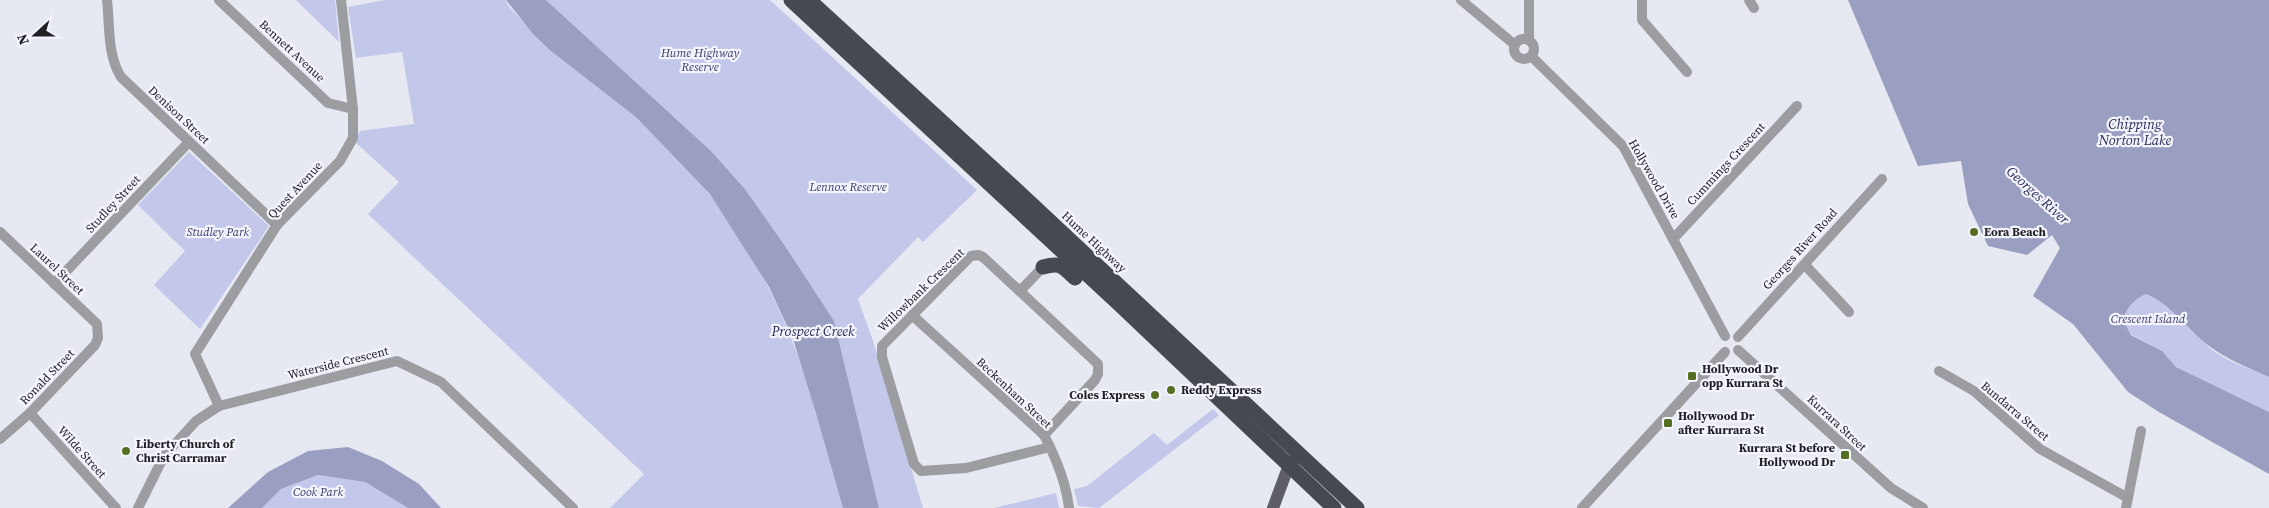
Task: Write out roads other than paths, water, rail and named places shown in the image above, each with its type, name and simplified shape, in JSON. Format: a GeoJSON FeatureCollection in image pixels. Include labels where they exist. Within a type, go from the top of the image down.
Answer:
{"type":"FeatureCollection","features":[{"type":"Feature","properties":{"kind":"highway","name":"Hume Highway"},"geometry":{"type":"LineString","coordinates":[[791,0],[1118,303],[1294,460],[1357,508]]}},
{"type":"Feature","properties":{"kind":"highway","name":"Hume Highway"},"geometry":{"type":"LineString","coordinates":[[809,0],[1010,184],[1294,460],[1334,508]]}},
{"type":"Feature","properties":{"kind":"highway"},"geometry":{"type":"LineString","coordinates":[[1043,267],[1048,252],[1046,237]]}},
{"type":"Feature","properties":{"kind":"highway"},"geometry":{"type":"LineString","coordinates":[[1043,267],[1055,264],[1060,265],[1093,294],[1118,303]]}},
{"type":"Feature","properties":{"kind":"main road"},"geometry":{"type":"LineString","coordinates":[[1273,508],[1294,460]]}},
{"type":"Feature","properties":{"kind":"street","name":"Denison Street"},"geometry":{"type":"LineString","coordinates":[[107,0],[111,54],[116,69],[126,83],[277,225]]}},
{"type":"Feature","properties":{"kind":"street","name":"Bennett Avenue"},"geometry":{"type":"LineString","coordinates":[[219,0],[328,103],[352,109]]}},
{"type":"Feature","properties":{"kind":"street","name":"Quest Avenue"},"geometry":{"type":"LineString","coordinates":[[219,406],[195,354],[277,225],[340,161],[353,138],[352,109],[341,0]]}},
{"type":"Feature","properties":{"kind":"street"},"geometry":{"type":"LineString","coordinates":[[1461,0],[1515,45]]}},
{"type":"Feature","properties":{"kind":"street"},"geometry":{"type":"LineString","coordinates":[[1529,0],[1529,40],[1534,47],[1531,56],[1525,59],[1519,57],[1514,52],[1515,45],[1519,40],[1529,40]]}},
{"type":"Feature","properties":{"kind":"street"},"geometry":{"type":"LineString","coordinates":[[1642,0],[1642,20],[1687,72]]}},
{"type":"Feature","properties":{"kind":"street","name":"Hollywood Drive"},"geometry":{"type":"LineString","coordinates":[[1531,56],[1623,146],[1725,336]]}},
{"type":"Feature","properties":{"kind":"street","name":"Cummings Crescent"},"geometry":{"type":"LineString","coordinates":[[1673,239],[1797,106]]}},
{"type":"Feature","properties":{"kind":"street","name":"Studley Street"},"geometry":{"type":"LineString","coordinates":[[54,284],[189,142]]}},
{"type":"Feature","properties":{"kind":"street","name":"Georges River Road"},"geometry":{"type":"LineString","coordinates":[[1738,337],[1806,265],[1882,179]]}},
{"type":"Feature","properties":{"kind":"street","name":"Laurel Street"},"geometry":{"type":"LineString","coordinates":[[0,232],[97,324]]}},
{"type":"Feature","properties":{"kind":"street","name":"Willowbank Crescent"},"geometry":{"type":"LineString","coordinates":[[1044,436],[1095,380],[1098,374],[1098,364],[983,257],[978,255],[971,256],[882,346],[882,357],[914,464],[921,471],[966,468],[1050,447]]}},
{"type":"Feature","properties":{"kind":"street"},"geometry":{"type":"LineString","coordinates":[[1806,265],[1850,312]]}},
{"type":"Feature","properties":{"kind":"street"},"geometry":{"type":"LineString","coordinates":[[1020,291],[1043,267]]}},
{"type":"Feature","properties":{"kind":"street","name":"Beckenham Street"},"geometry":{"type":"LineString","coordinates":[[912,315],[1044,436],[1053,451],[1069,508]]}},
{"type":"Feature","properties":{"kind":"street","name":"Ronald Street"},"geometry":{"type":"LineString","coordinates":[[0,439],[30,413],[95,345],[98,338],[97,324]]}},
{"type":"Feature","properties":{"kind":"street"},"geometry":{"type":"LineString","coordinates":[[1730,334],[1738,337],[1740,345],[1738,350],[1730,354],[1724,352],[1721,344],[1725,336],[1730,334]]}},
{"type":"Feature","properties":{"kind":"street","name":"Kurrara Street"},"geometry":{"type":"LineString","coordinates":[[1738,350],[1890,488],[1923,508]]}},
{"type":"Feature","properties":{"kind":"street"},"geometry":{"type":"LineString","coordinates":[[1582,508],[1724,352]]}},
{"type":"Feature","properties":{"kind":"street","name":"Waterside Crescent"},"geometry":{"type":"LineString","coordinates":[[138,508],[164,456],[196,421],[219,406],[397,361],[441,382],[573,508]]}},
{"type":"Feature","properties":{"kind":"street","name":"Bundarra Street"},"geometry":{"type":"LineString","coordinates":[[1939,370],[1974,391],[2040,449],[2127,503]]}},
{"type":"Feature","properties":{"kind":"street","name":"Wilde Street"},"geometry":{"type":"LineString","coordinates":[[30,413],[116,508]]}},
{"type":"Feature","properties":{"kind":"street"},"geometry":{"type":"LineString","coordinates":[[2127,503],[2141,431]]}},
{"type":"Feature","properties":{"kind":"water","name":"Prospect Creek"},"geometry":{"type":"Polygon","coordinates":[[[506,0],[546,0],[711,151],[745,189],[834,321],[879,508],[843,508],[793,339],[769,287],[710,194],[636,117],[551,51],[534,35],[506,0]]]}},
{"type":"Feature","properties":{"kind":"water","name":"Chipping Norton Lake"},"geometry":{"type":"Polygon","coordinates":[[[1848,0],[2269,0],[2269,377],[2236,362],[2212,348],[2163,303],[2146,294],[2131,304],[2123,320],[2131,335],[2162,351],[2176,367],[2269,412],[2269,474],[2159,412],[2128,392],[2073,324],[2033,296],[2060,248],[2052,235],[2027,255],[1988,246],[1968,204],[1961,161],[1918,166],[1848,0]]]}},
{"type":"Feature","properties":{"kind":"water"},"geometry":{"type":"Polygon","coordinates":[[[348,447],[382,461],[419,484],[441,508],[408,508],[365,482],[318,475],[281,489],[262,508],[228,508],[268,472],[308,451],[348,447]]]}},
{"type":"Feature","properties":{"kind":"place","name":"Eora Beach"},"geometry":{"type":"Point","coordinates":[1974,232]}},
{"type":"Feature","properties":{"kind":"place","name":"Hollywood Dr opp Kurrara St"},"geometry":{"type":"Point","coordinates":[1692,376]}},
{"type":"Feature","properties":{"kind":"place","name":"Reddy Express"},"geometry":{"type":"Point","coordinates":[1171,390]}},
{"type":"Feature","properties":{"kind":"place","name":"Coles Express"},"geometry":{"type":"Point","coordinates":[1155,395]}},
{"type":"Feature","properties":{"kind":"place","name":"Hollywood Dr after Kurrara St"},"geometry":{"type":"Point","coordinates":[1668,423]}},
{"type":"Feature","properties":{"kind":"place","name":"Liberty Church of Christ Carramar"},"geometry":{"type":"Point","coordinates":[126,451]}},
{"type":"Feature","properties":{"kind":"place","name":"Kurrara St before Hollywood Dr"},"geometry":{"type":"Point","coordinates":[1845,455]}},
{"type":"Feature","properties":{"kind":"park label","name":"Hume Highway Reserve"},"geometry":{"type":"Point","coordinates":[700,60]}},
{"type":"Feature","properties":{"kind":"park label","name":"Lennox Reserve"},"geometry":{"type":"Point","coordinates":[848,187]}},
{"type":"Feature","properties":{"kind":"park label","name":"Studley Park"},"geometry":{"type":"Point","coordinates":[218,232]}},
{"type":"Feature","properties":{"kind":"park label","name":"Crescent Island"},"geometry":{"type":"Point","coordinates":[2148,319]}},
{"type":"Feature","properties":{"kind":"park label","name":"Cook Park"},"geometry":{"type":"Point","coordinates":[318,492]}},
{"type":"Feature","properties":{"kind":"water label","name":"Georges River"},"geometry":{"type":"Point","coordinates":[2038,195]}}]}
